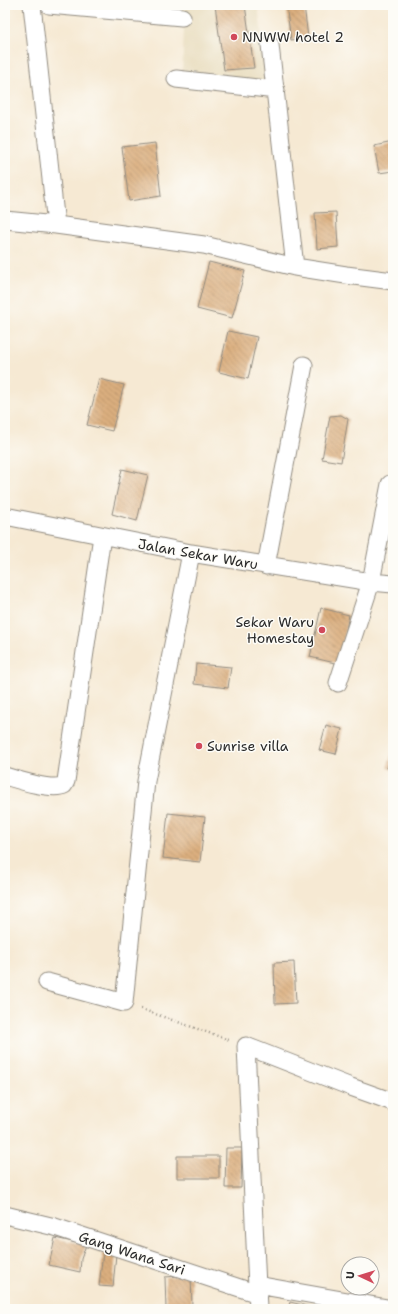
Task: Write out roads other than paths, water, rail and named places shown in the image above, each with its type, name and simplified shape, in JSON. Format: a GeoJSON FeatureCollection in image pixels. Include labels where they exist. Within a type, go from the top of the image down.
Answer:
{"type":"FeatureCollection","features":[{"type":"Feature","properties":{"kind":"street"},"geometry":{"type":"LineString","coordinates":[[32,5],[56,224]]}},
{"type":"Feature","properties":{"kind":"street"},"geometry":{"type":"LineString","coordinates":[[49,5],[182,17]]}},
{"type":"Feature","properties":{"kind":"street"},"geometry":{"type":"LineString","coordinates":[[270,45],[295,266]]}},
{"type":"Feature","properties":{"kind":"street"},"geometry":{"type":"LineString","coordinates":[[176,79],[276,90]]}},
{"type":"Feature","properties":{"kind":"street"},"geometry":{"type":"LineString","coordinates":[[5,220],[56,224],[204,245],[295,266],[393,281]]}},
{"type":"Feature","properties":{"kind":"street"},"geometry":{"type":"LineString","coordinates":[[266,566],[304,365]]}},
{"type":"Feature","properties":{"kind":"street"},"geometry":{"type":"LineString","coordinates":[[338,683],[371,582],[390,484]]}},
{"type":"Feature","properties":{"kind":"street","name":"Jalan Sekar Waru"},"geometry":{"type":"LineString","coordinates":[[5,516],[191,553],[266,566],[393,584]]}},
{"type":"Feature","properties":{"kind":"street"},"geometry":{"type":"LineString","coordinates":[[5,776],[31,783],[56,787],[64,785],[66,781],[102,536]]}},
{"type":"Feature","properties":{"kind":"street"},"geometry":{"type":"LineString","coordinates":[[47,982],[124,1003],[146,781],[191,553]]}},
{"type":"Feature","properties":{"kind":"street"},"geometry":{"type":"LineString","coordinates":[[258,1296],[246,1046],[393,1102]]}},
{"type":"Feature","properties":{"kind":"street","name":"Gang Wana Sari"},"geometry":{"type":"LineString","coordinates":[[5,1215],[55,1227],[258,1296],[393,1309]]}},
{"type":"Feature","properties":{"kind":"place","name":"NNWW hotel 2"},"geometry":{"type":"Point","coordinates":[234,37]}},
{"type":"Feature","properties":{"kind":"place","name":"Sekar Waru Homestay"},"geometry":{"type":"Point","coordinates":[322,630]}},
{"type":"Feature","properties":{"kind":"place","name":"Sunrise villa"},"geometry":{"type":"Point","coordinates":[199,746]}}]}
